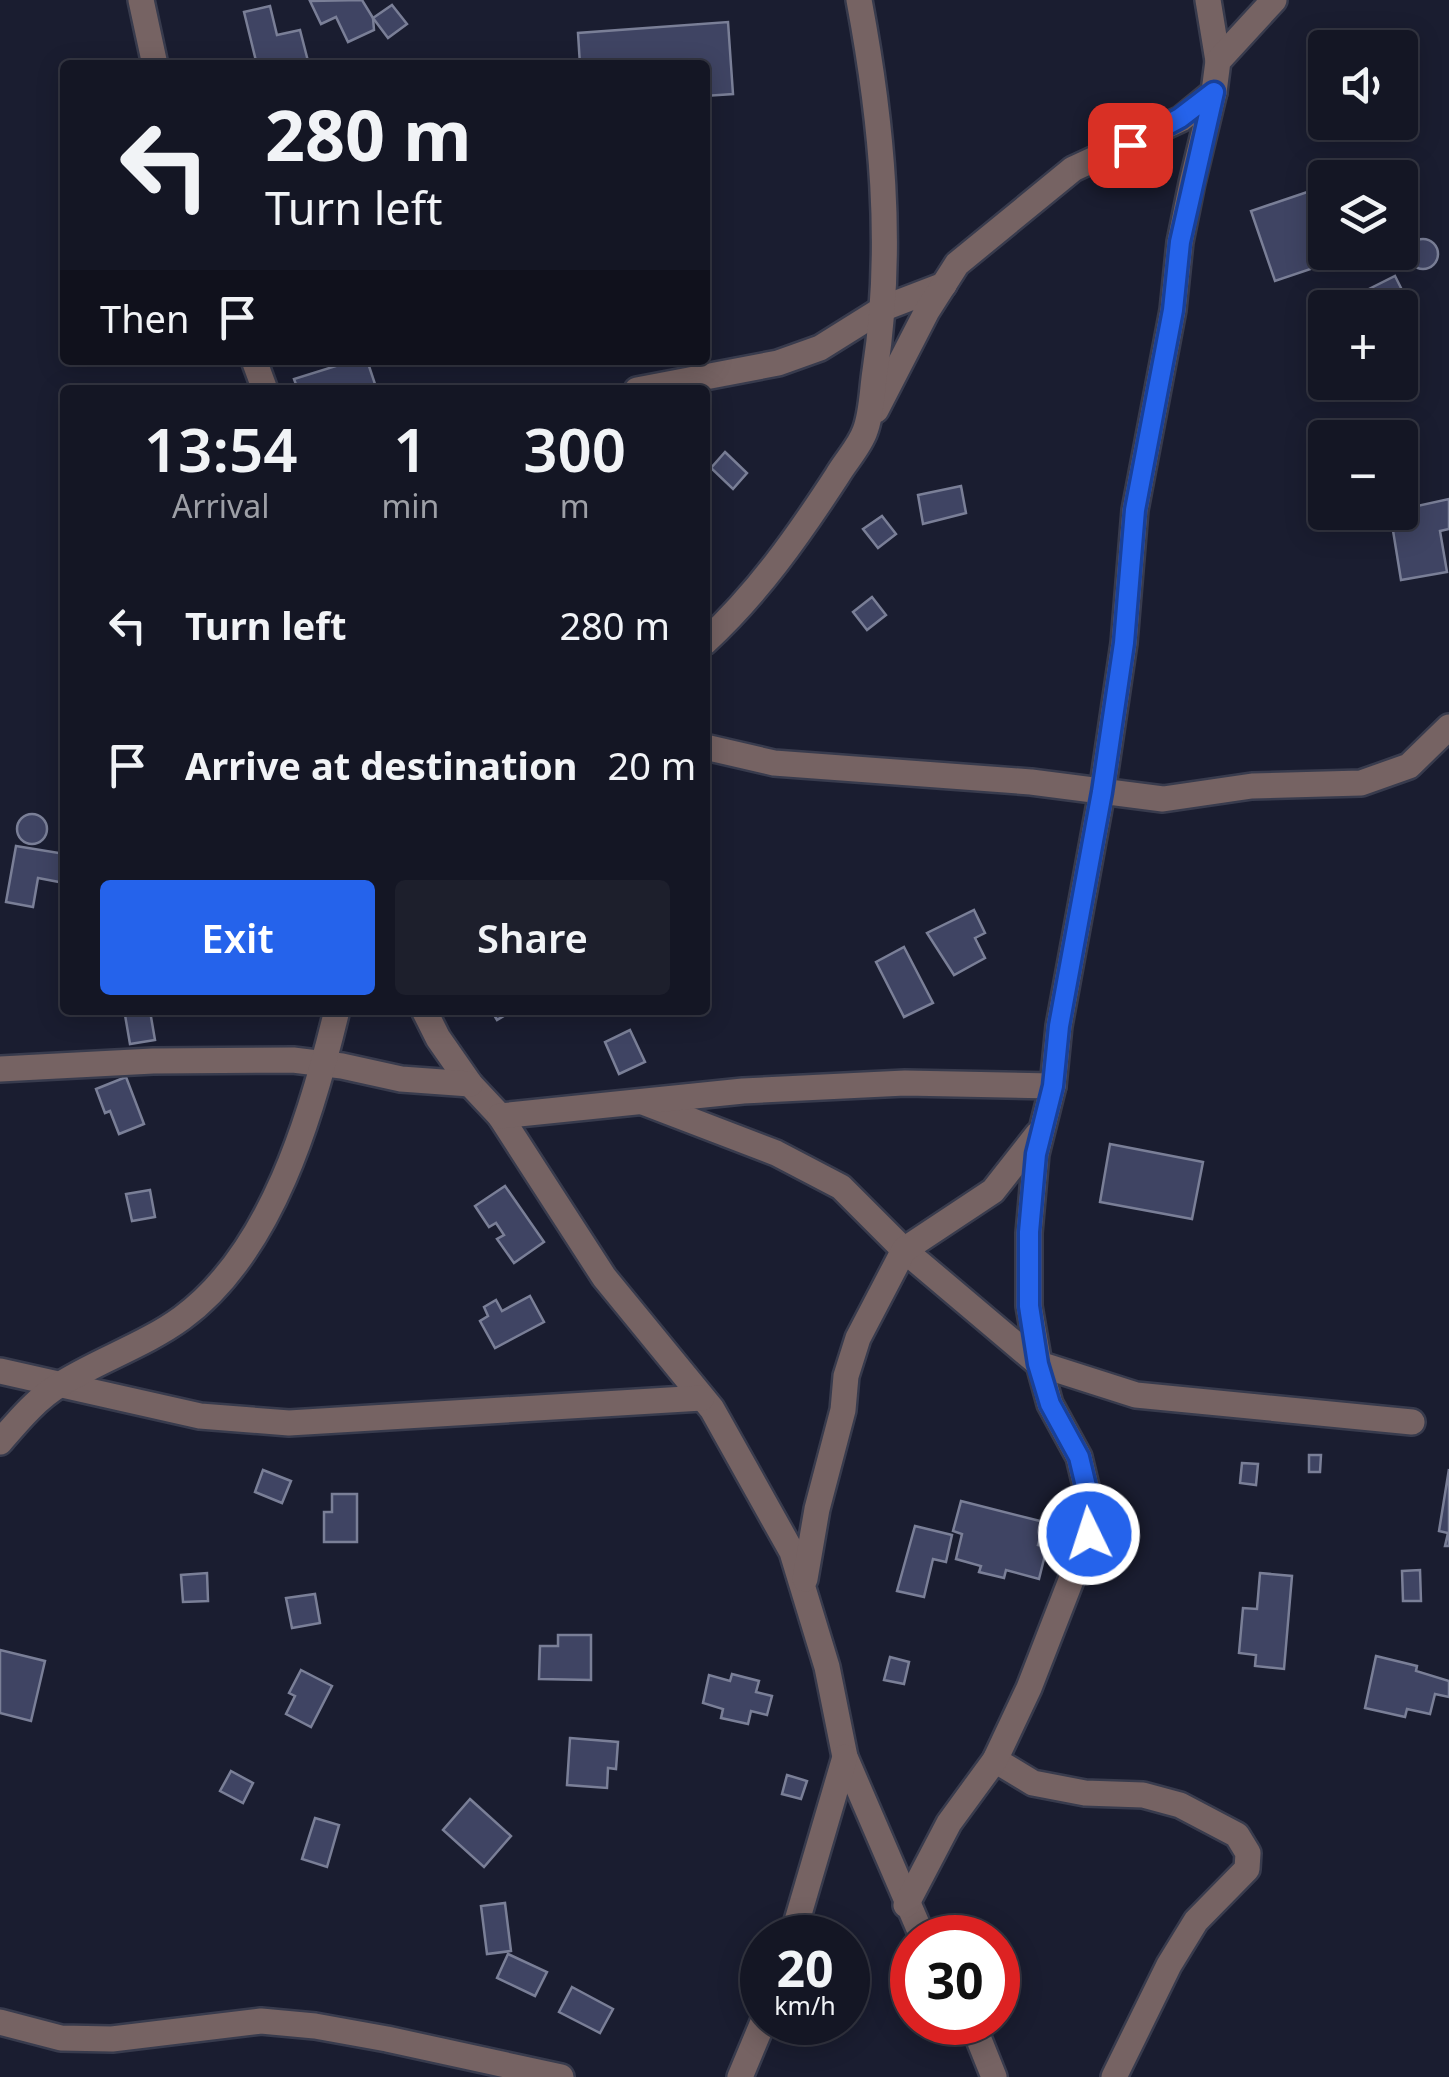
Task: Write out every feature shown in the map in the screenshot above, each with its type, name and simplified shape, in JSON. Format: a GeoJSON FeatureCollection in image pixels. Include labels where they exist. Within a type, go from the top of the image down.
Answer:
{"type":"FeatureCollection","features":[{"type":"Feature","properties":{"kind":"street"},"geometry":{"type":"LineString","coordinates":[[140,0],[154,60]]}},
{"type":"Feature","properties":{"kind":"street"},"geometry":{"type":"LineString","coordinates":[[858,0],[871,64],[883,183],[884,308],[865,432]]}},
{"type":"Feature","properties":{"kind":"street"},"geometry":{"type":"LineString","coordinates":[[906,1905],[949,1823],[995,1760],[1029,1688],[1089,1534],[1090,1503],[1079,1457],[1050,1404],[1038,1364],[1029,1306],[1029,1232],[1036,1154],[1053,1086],[1059,1026],[1102,792],[1124,643],[1135,510],[1173,310],[1180,242],[1214,92],[1218,61],[1208,0]]}},
{"type":"Feature","properties":{"kind":"street"},"geometry":{"type":"LineString","coordinates":[[1218,61],[1274,0]]}},
{"type":"Feature","properties":{"kind":"street"},"geometry":{"type":"LineString","coordinates":[[710,637],[741,609],[796,540],[865,432],[927,311],[957,264],[1073,169],[1180,118],[1214,92]]}},
{"type":"Feature","properties":{"kind":"street"},"geometry":{"type":"LineString","coordinates":[[663,385],[778,363],[820,348],[884,308],[944,286]]}},
{"type":"Feature","properties":{"kind":"street"},"geometry":{"type":"LineString","coordinates":[[710,749],[774,763],[1030,782],[1163,799],[1252,786],[1361,783],[1409,766],[1449,727]]}},
{"type":"Feature","properties":{"kind":"street"},"geometry":{"type":"LineString","coordinates":[[0,1442],[27,1411],[57,1386],[180,1320],[210,1294],[235,1264],[299,1147],[336,1015]]}},
{"type":"Feature","properties":{"kind":"street"},"geometry":{"type":"LineString","coordinates":[[426,1015],[470,1084],[500,1116],[604,1278],[702,1398],[748,1469],[792,1552],[804,1584],[827,1668],[845,1757],[911,1915]]}},
{"type":"Feature","properties":{"kind":"street"},"geometry":{"type":"LineString","coordinates":[[0,1069],[153,1061],[292,1060],[401,1079],[470,1084]]}},
{"type":"Feature","properties":{"kind":"street"},"geometry":{"type":"LineString","coordinates":[[500,1116],[743,1090],[904,1083],[1053,1086]]}},
{"type":"Feature","properties":{"kind":"street"},"geometry":{"type":"LineString","coordinates":[[643,1102],[776,1154],[841,1187],[904,1250],[1038,1364],[1136,1395],[1412,1422]]}},
{"type":"Feature","properties":{"kind":"street"},"geometry":{"type":"LineString","coordinates":[[804,1584],[846,1376],[858,1338],[904,1250],[993,1191],[1043,1127]]}},
{"type":"Feature","properties":{"kind":"street"},"geometry":{"type":"LineString","coordinates":[[0,1371],[200,1416],[289,1423],[702,1398]]}},
{"type":"Feature","properties":{"kind":"street"},"geometry":{"type":"LineString","coordinates":[[799,1915],[845,1757]]}},
{"type":"Feature","properties":{"kind":"street"},"geometry":{"type":"LineString","coordinates":[[995,1760],[1033,1783],[1085,1793],[1144,1794],[1180,1805],[1237,1835],[1248,1853],[1247,1869],[1196,1921],[1169,1965],[1114,2077]]}},
{"type":"Feature","properties":{"kind":"street"},"geometry":{"type":"LineString","coordinates":[[0,2022],[61,2038],[112,2039],[261,2020],[388,2039],[561,2077]]}},
{"type":"Feature","properties":{"kind":"street"},"geometry":{"type":"LineString","coordinates":[[740,2077],[753,2045]]}},
{"type":"Feature","properties":{"kind":"street"},"geometry":{"type":"LineString","coordinates":[[981,2045],[994,2077]]}},
{"type":"Feature","properties":{"kind":"building"},"geometry":{"type":"Polygon","coordinates":[[[362,0],[373,18],[374,30],[348,42],[336,17],[321,24],[310,1],[362,0]]]}},
{"type":"Feature","properties":{"kind":"building"},"geometry":{"type":"Polygon","coordinates":[[[392,5],[407,24],[388,38],[373,18],[392,5]]]}},
{"type":"Feature","properties":{"kind":"building"},"geometry":{"type":"Polygon","coordinates":[[[270,6],[277,35],[300,30],[308,60],[256,60],[244,12],[270,6]]]}},
{"type":"Feature","properties":{"kind":"building"},"geometry":{"type":"Polygon","coordinates":[[[728,22],[733,94],[710,96],[710,60],[580,60],[578,33],[728,22]]]}},
{"type":"Feature","properties":{"kind":"building"},"geometry":{"type":"Polygon","coordinates":[[[1308,192],[1308,270],[1275,281],[1251,211],[1308,192]]]}},
{"type":"Feature","properties":{"kind":"building"},"geometry":{"type":"Polygon","coordinates":[[[1418,240],[1429,240],[1437,248],[1434,265],[1418,268],[1418,240]]]}},
{"type":"Feature","properties":{"kind":"building"},"geometry":{"type":"Polygon","coordinates":[[[1395,276],[1402,290],[1367,290],[1395,276]]]}},
{"type":"Feature","properties":{"kind":"building"},"geometry":{"type":"Polygon","coordinates":[[[339,365],[369,365],[375,385],[296,385],[294,379],[339,365]]]}},
{"type":"Feature","properties":{"kind":"building"},"geometry":{"type":"Polygon","coordinates":[[[725,452],[747,473],[733,489],[711,468],[725,452]]]}},
{"type":"Feature","properties":{"kind":"building"},"geometry":{"type":"Polygon","coordinates":[[[961,486],[966,513],[923,524],[918,495],[961,486]]]}},
{"type":"Feature","properties":{"kind":"building"},"geometry":{"type":"Polygon","coordinates":[[[1449,499],[1449,529],[1440,531],[1447,572],[1401,580],[1393,530],[1418,530],[1418,506],[1449,499]]]}},
{"type":"Feature","properties":{"kind":"building"},"geometry":{"type":"Polygon","coordinates":[[[882,516],[896,534],[878,548],[863,529],[882,516]]]}},
{"type":"Feature","properties":{"kind":"building"},"geometry":{"type":"Polygon","coordinates":[[[872,597],[886,615],[867,630],[853,612],[872,597]]]}},
{"type":"Feature","properties":{"kind":"building"},"geometry":{"type":"Polygon","coordinates":[[[32,814],[43,818],[47,829],[43,840],[32,844],[21,840],[17,829],[21,818],[32,814]]]}},
{"type":"Feature","properties":{"kind":"building"},"geometry":{"type":"Polygon","coordinates":[[[16,846],[60,853],[59,882],[38,878],[33,907],[6,902],[16,846]]]}},
{"type":"Feature","properties":{"kind":"building"},"geometry":{"type":"Polygon","coordinates":[[[974,910],[985,933],[975,938],[985,958],[954,975],[927,933],[974,910]]]}},
{"type":"Feature","properties":{"kind":"building"},"geometry":{"type":"Polygon","coordinates":[[[904,947],[933,1003],[904,1017],[876,962],[904,947]]]}},
{"type":"Feature","properties":{"kind":"building"},"geometry":{"type":"Polygon","coordinates":[[[125,1015],[151,1015],[155,1040],[130,1044],[125,1015]]]}},
{"type":"Feature","properties":{"kind":"building"},"geometry":{"type":"Polygon","coordinates":[[[630,1030],[645,1062],[619,1074],[605,1042],[630,1030]]]}},
{"type":"Feature","properties":{"kind":"building"},"geometry":{"type":"Polygon","coordinates":[[[126,1077],[144,1124],[119,1134],[96,1089],[126,1077]]]}},
{"type":"Feature","properties":{"kind":"building"},"geometry":{"type":"Polygon","coordinates":[[[1110,1144],[1203,1162],[1192,1219],[1100,1202],[1110,1144]]]}},
{"type":"Feature","properties":{"kind":"building"},"geometry":{"type":"Polygon","coordinates":[[[505,1186],[544,1242],[514,1263],[497,1239],[504,1235],[496,1223],[489,1227],[475,1206],[505,1186]]]}},
{"type":"Feature","properties":{"kind":"building"},"geometry":{"type":"Polygon","coordinates":[[[150,1190],[155,1217],[132,1221],[126,1194],[150,1190]]]}},
{"type":"Feature","properties":{"kind":"building"},"geometry":{"type":"Polygon","coordinates":[[[530,1296],[544,1322],[495,1348],[480,1321],[488,1316],[484,1307],[496,1300],[502,1311],[530,1296]]]}},
{"type":"Feature","properties":{"kind":"building"},"geometry":{"type":"Polygon","coordinates":[[[1309,1455],[1321,1455],[1320,1472],[1309,1472],[1309,1455]]]}},
{"type":"Feature","properties":{"kind":"building"},"geometry":{"type":"Polygon","coordinates":[[[1242,1463],[1258,1464],[1256,1485],[1240,1483],[1242,1463]]]}},
{"type":"Feature","properties":{"kind":"building"},"geometry":{"type":"Polygon","coordinates":[[[1449,1469],[1449,1546],[1445,1546],[1448,1533],[1439,1531],[1449,1469]]]}},
{"type":"Feature","properties":{"kind":"building"},"geometry":{"type":"Polygon","coordinates":[[[263,1470],[291,1481],[282,1503],[255,1492],[263,1470]]]}},
{"type":"Feature","properties":{"kind":"building"},"geometry":{"type":"Polygon","coordinates":[[[332,1494],[357,1494],[357,1542],[324,1542],[324,1512],[332,1512],[332,1494]]]}},
{"type":"Feature","properties":{"kind":"building"},"geometry":{"type":"Polygon","coordinates":[[[961,1501],[1044,1522],[1038,1545],[1047,1547],[1039,1579],[1006,1570],[1004,1578],[979,1572],[981,1566],[956,1559],[962,1534],[953,1531],[961,1501]]]}},
{"type":"Feature","properties":{"kind":"building"},"geometry":{"type":"Polygon","coordinates":[[[915,1526],[952,1535],[946,1562],[933,1559],[924,1597],[897,1591],[915,1526]]]}},
{"type":"Feature","properties":{"kind":"building"},"geometry":{"type":"Polygon","coordinates":[[[1420,1570],[1421,1601],[1403,1601],[1402,1571],[1420,1570]]]}},
{"type":"Feature","properties":{"kind":"building"},"geometry":{"type":"Polygon","coordinates":[[[207,1573],[208,1601],[183,1602],[181,1575],[207,1573]]]}},
{"type":"Feature","properties":{"kind":"building"},"geometry":{"type":"Polygon","coordinates":[[[1260,1573],[1292,1576],[1284,1669],[1255,1666],[1256,1655],[1239,1653],[1243,1608],[1257,1609],[1260,1573]]]}},
{"type":"Feature","properties":{"kind":"building"},"geometry":{"type":"Polygon","coordinates":[[[315,1594],[320,1623],[292,1628],[286,1598],[315,1594]]]}},
{"type":"Feature","properties":{"kind":"building"},"geometry":{"type":"Polygon","coordinates":[[[558,1635],[591,1635],[591,1680],[539,1679],[540,1646],[558,1646],[558,1635]]]}},
{"type":"Feature","properties":{"kind":"building"},"geometry":{"type":"Polygon","coordinates":[[[0,1650],[45,1661],[31,1721],[0,1713],[0,1650]]]}},
{"type":"Feature","properties":{"kind":"building"},"geometry":{"type":"Polygon","coordinates":[[[1376,1656],[1417,1666],[1416,1671],[1449,1681],[1449,1697],[1435,1694],[1430,1714],[1407,1709],[1405,1717],[1365,1708],[1376,1656]]]}},
{"type":"Feature","properties":{"kind":"building"},"geometry":{"type":"Polygon","coordinates":[[[890,1657],[909,1662],[904,1684],[884,1680],[890,1657]]]}},
{"type":"Feature","properties":{"kind":"building"},"geometry":{"type":"Polygon","coordinates":[[[301,1670],[332,1686],[311,1727],[286,1714],[295,1696],[289,1693],[301,1670]]]}},
{"type":"Feature","properties":{"kind":"building"},"geometry":{"type":"Polygon","coordinates":[[[732,1674],[759,1681],[756,1692],[772,1696],[767,1715],[751,1711],[748,1724],[721,1718],[723,1709],[703,1703],[709,1675],[730,1681],[732,1674]]]}},
{"type":"Feature","properties":{"kind":"building"},"geometry":{"type":"Polygon","coordinates":[[[570,1738],[618,1742],[616,1769],[608,1768],[607,1788],[567,1785],[570,1738]]]}},
{"type":"Feature","properties":{"kind":"building"},"geometry":{"type":"Polygon","coordinates":[[[231,1771],[253,1783],[243,1803],[220,1791],[231,1771]]]}},
{"type":"Feature","properties":{"kind":"building"},"geometry":{"type":"Polygon","coordinates":[[[787,1775],[807,1781],[801,1799],[782,1794],[787,1775]]]}},
{"type":"Feature","properties":{"kind":"building"},"geometry":{"type":"Polygon","coordinates":[[[470,1799],[511,1836],[484,1867],[443,1830],[470,1799]]]}},
{"type":"Feature","properties":{"kind":"building"},"geometry":{"type":"Polygon","coordinates":[[[315,1818],[339,1825],[327,1867],[302,1859],[315,1818]]]}},
{"type":"Feature","properties":{"kind":"building"},"geometry":{"type":"Polygon","coordinates":[[[505,1903],[511,1951],[487,1954],[481,1906],[505,1903]]]}},
{"type":"Feature","properties":{"kind":"building"},"geometry":{"type":"Polygon","coordinates":[[[508,1954],[547,1972],[535,1996],[497,1978],[508,1954]]]}},
{"type":"Feature","properties":{"kind":"building"},"geometry":{"type":"Polygon","coordinates":[[[572,1987],[613,2009],[600,2033],[559,2012],[572,1987]]]}},
{"type":"Feature","properties":{"kind":"route"},"geometry":{"type":"LineString","coordinates":[[1089,1534],[1090,1503],[1079,1457],[1050,1404],[1038,1364],[1029,1306],[1029,1232],[1036,1154],[1053,1086],[1059,1026],[1102,792],[1124,643],[1135,510],[1173,310],[1180,242],[1214,92],[1180,118],[1130,145]]}}]}
